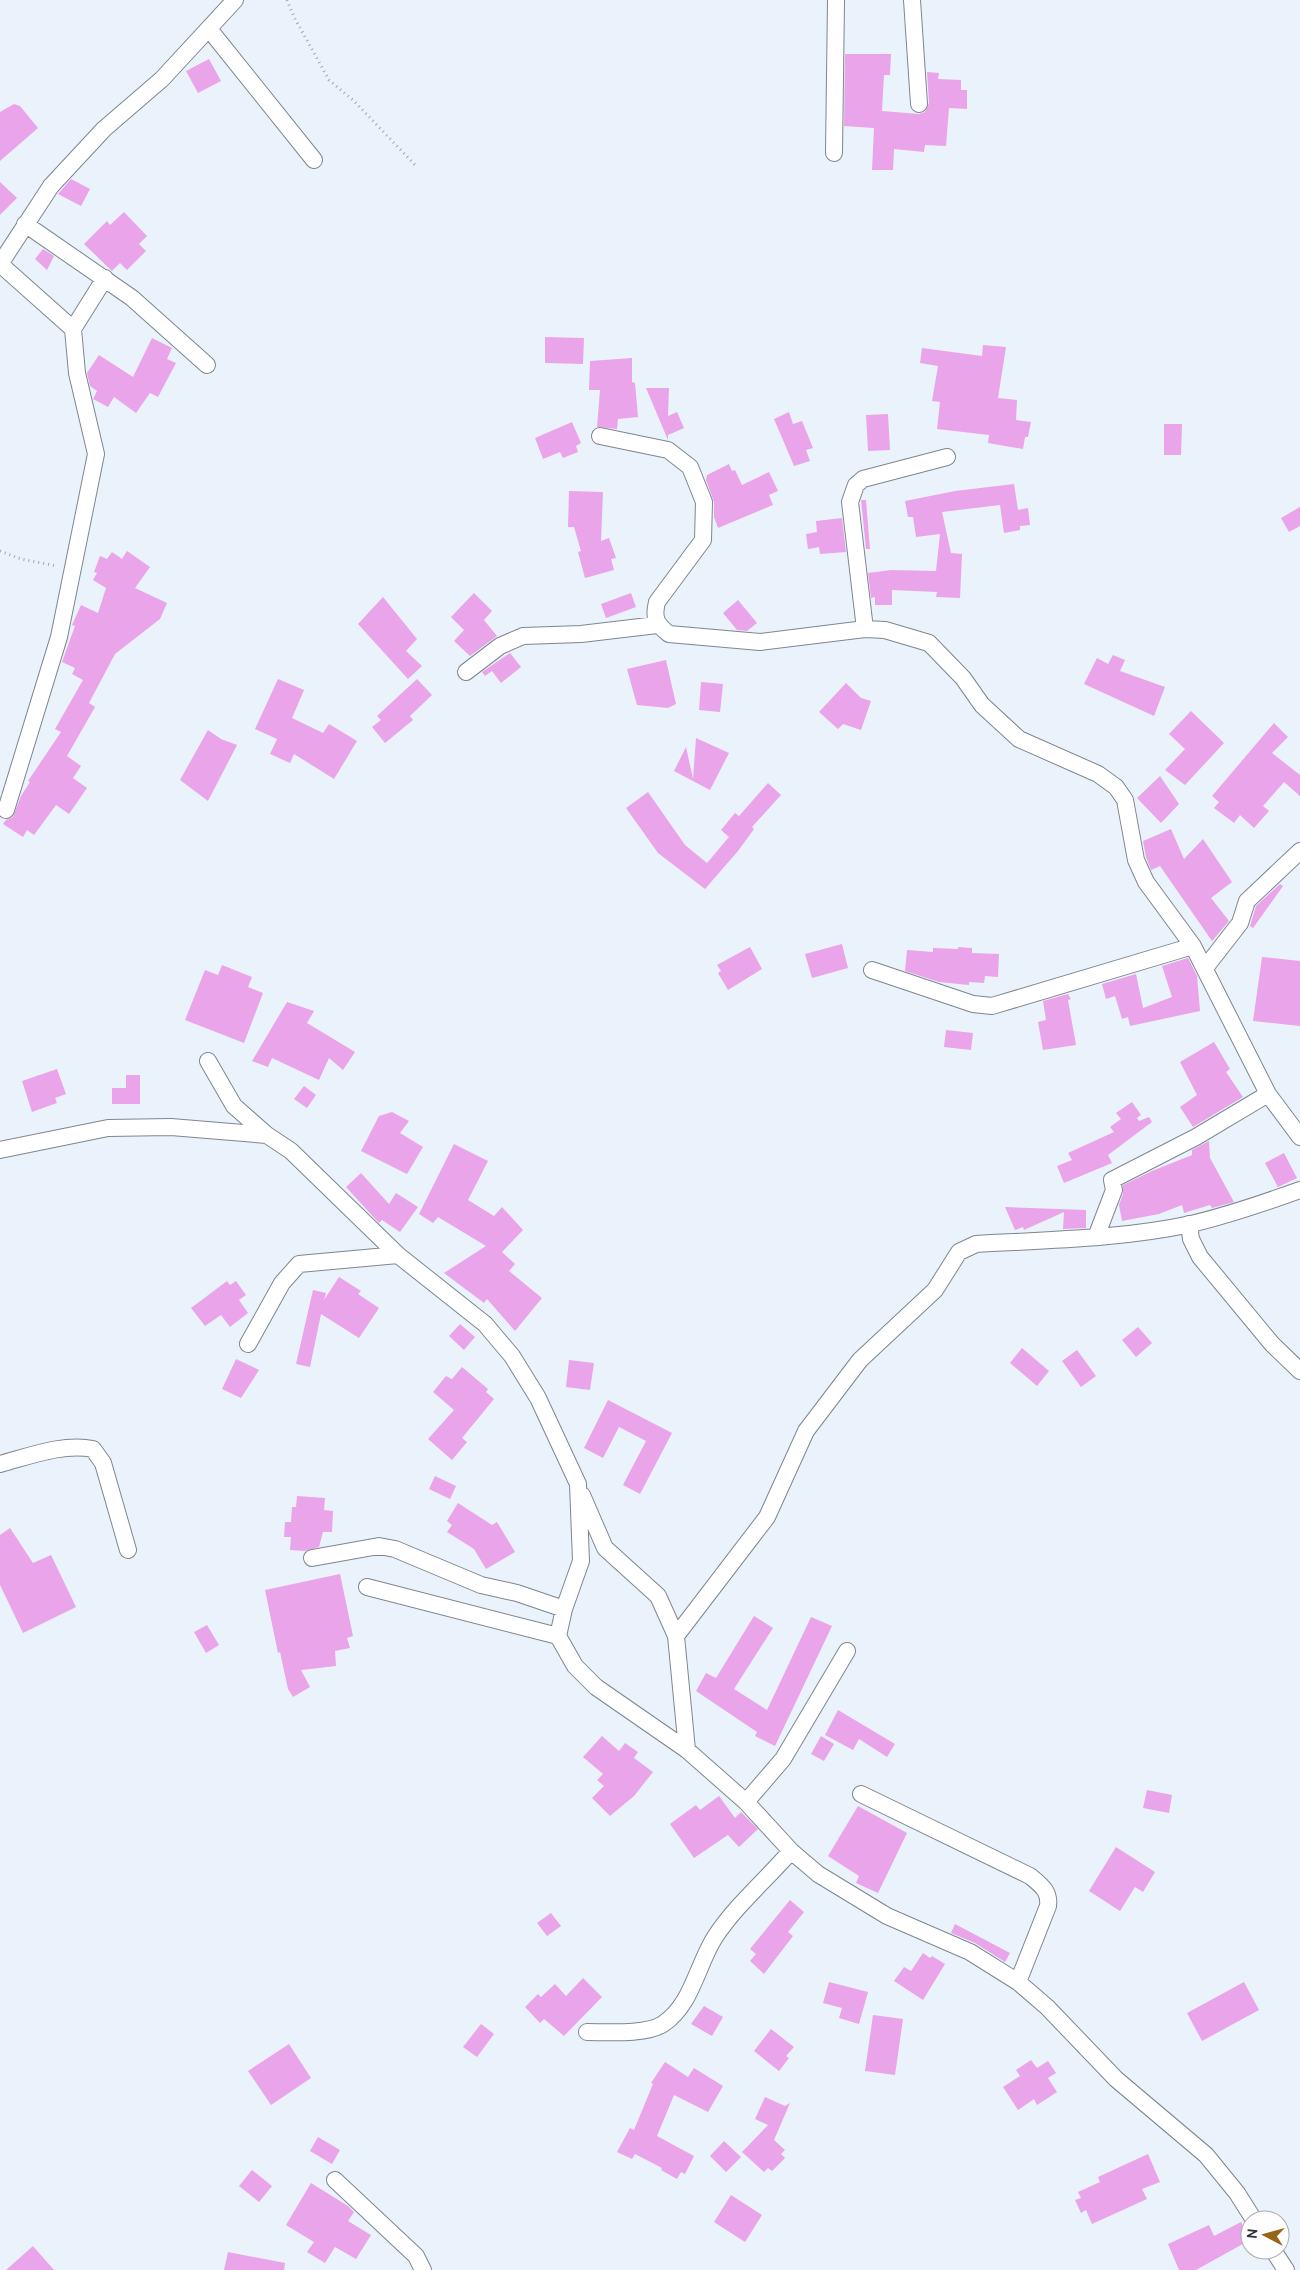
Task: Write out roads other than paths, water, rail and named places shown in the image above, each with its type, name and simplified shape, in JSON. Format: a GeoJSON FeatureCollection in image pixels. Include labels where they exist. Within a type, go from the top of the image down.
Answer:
{"type":"FeatureCollection","features":[{"type":"Feature","properties":{"kind":"street"},"geometry":{"type":"LineString","coordinates":[[73,329],[0,264],[51,186],[97,136],[162,79],[235,0]]}},
{"type":"Feature","properties":{"kind":"street"},"geometry":{"type":"LineString","coordinates":[[834,153],[836,0]]}},
{"type":"Feature","properties":{"kind":"street"},"geometry":{"type":"LineString","coordinates":[[912,0],[919,104]]}},
{"type":"Feature","properties":{"kind":"street"},"geometry":{"type":"LineString","coordinates":[[210,29],[314,160]]}},
{"type":"Feature","properties":{"kind":"street"},"geometry":{"type":"LineString","coordinates":[[25,224],[132,298],[207,365]]}},
{"type":"Feature","properties":{"kind":"street"},"geometry":{"type":"LineString","coordinates":[[6,810],[59,636],[96,454],[77,373],[73,329],[105,278]]}},
{"type":"Feature","properties":{"kind":"street"},"geometry":{"type":"LineString","coordinates":[[600,436],[668,450],[690,467],[704,502],[703,540],[657,602],[654,614],[657,624],[669,634],[760,642],[865,629],[885,630],[929,643],[963,678],[982,705],[1019,738],[1098,774],[1116,786],[1125,800],[1136,860],[1146,882],[1193,946],[1268,1094],[1300,1138]]}},
{"type":"Feature","properties":{"kind":"street"},"geometry":{"type":"LineString","coordinates":[[865,629],[850,502],[856,485],[863,479],[947,457]]}},
{"type":"Feature","properties":{"kind":"street"},"geometry":{"type":"LineString","coordinates":[[466,672],[500,646],[523,636],[581,634],[657,624]]}},
{"type":"Feature","properties":{"kind":"street"},"geometry":{"type":"LineString","coordinates":[[1205,968],[1240,923],[1247,901],[1300,851]]}},
{"type":"Feature","properties":{"kind":"street"},"geometry":{"type":"LineString","coordinates":[[872,970],[973,1004],[992,1006],[1193,946]]}},
{"type":"Feature","properties":{"kind":"street"},"geometry":{"type":"LineString","coordinates":[[208,1062],[234,1106],[267,1135],[291,1151],[398,1255],[485,1324],[512,1356],[538,1398],[605,1548],[658,1596],[676,1636],[687,1750]]}},
{"type":"Feature","properties":{"kind":"street"},"geometry":{"type":"LineString","coordinates":[[1096,1238],[1114,1190],[1112,1180],[1196,1137],[1268,1094]]}},
{"type":"Feature","properties":{"kind":"street"},"geometry":{"type":"LineString","coordinates":[[0,1150],[108,1128],[171,1127],[267,1135]]}},
{"type":"Feature","properties":{"kind":"street"},"geometry":{"type":"LineString","coordinates":[[676,1636],[767,1517],[806,1431],[860,1360],[935,1290],[959,1252],[976,1244],[1096,1238],[1189,1224],[1236,1213],[1300,1190]]}},
{"type":"Feature","properties":{"kind":"street"},"geometry":{"type":"LineString","coordinates":[[1189,1224],[1190,1239],[1200,1257],[1272,1344],[1300,1371]]}},
{"type":"Feature","properties":{"kind":"street"},"geometry":{"type":"LineString","coordinates":[[248,1344],[282,1283],[299,1264],[398,1255]]}},
{"type":"Feature","properties":{"kind":"street"},"geometry":{"type":"LineString","coordinates":[[0,1464],[80,1446],[93,1449],[103,1463],[128,1550]]}},
{"type":"Feature","properties":{"kind":"street"},"geometry":{"type":"LineString","coordinates":[[578,1484],[581,1561],[564,1609],[558,1636],[575,1666],[596,1687],[687,1750],[746,1802],[791,1851],[818,1874],[887,1916],[970,1952],[1018,1982],[1047,2007],[1116,2079],[1206,2155],[1237,2193],[1248,2210]]}},
{"type":"Feature","properties":{"kind":"street"},"geometry":{"type":"LineString","coordinates":[[312,1558],[380,1546],[395,1548],[481,1585],[516,1593],[564,1609]]}},
{"type":"Feature","properties":{"kind":"street"},"geometry":{"type":"LineString","coordinates":[[367,1588],[558,1636]]}},
{"type":"Feature","properties":{"kind":"street"},"geometry":{"type":"LineString","coordinates":[[746,1802],[783,1759],[847,1651]]}},
{"type":"Feature","properties":{"kind":"street"},"geometry":{"type":"LineString","coordinates":[[861,1794],[1030,1876],[1043,1887],[1049,1897],[1048,1906],[1018,1982]]}},
{"type":"Feature","properties":{"kind":"street"},"geometry":{"type":"LineString","coordinates":[[588,2032],[642,2031],[662,2025],[674,2015],[679,2010],[715,1938],[740,1905],[767,1879],[791,1851]]}},
{"type":"Feature","properties":{"kind":"street"},"geometry":{"type":"LineString","coordinates":[[335,2180],[416,2256],[423,2270]]}}]}
